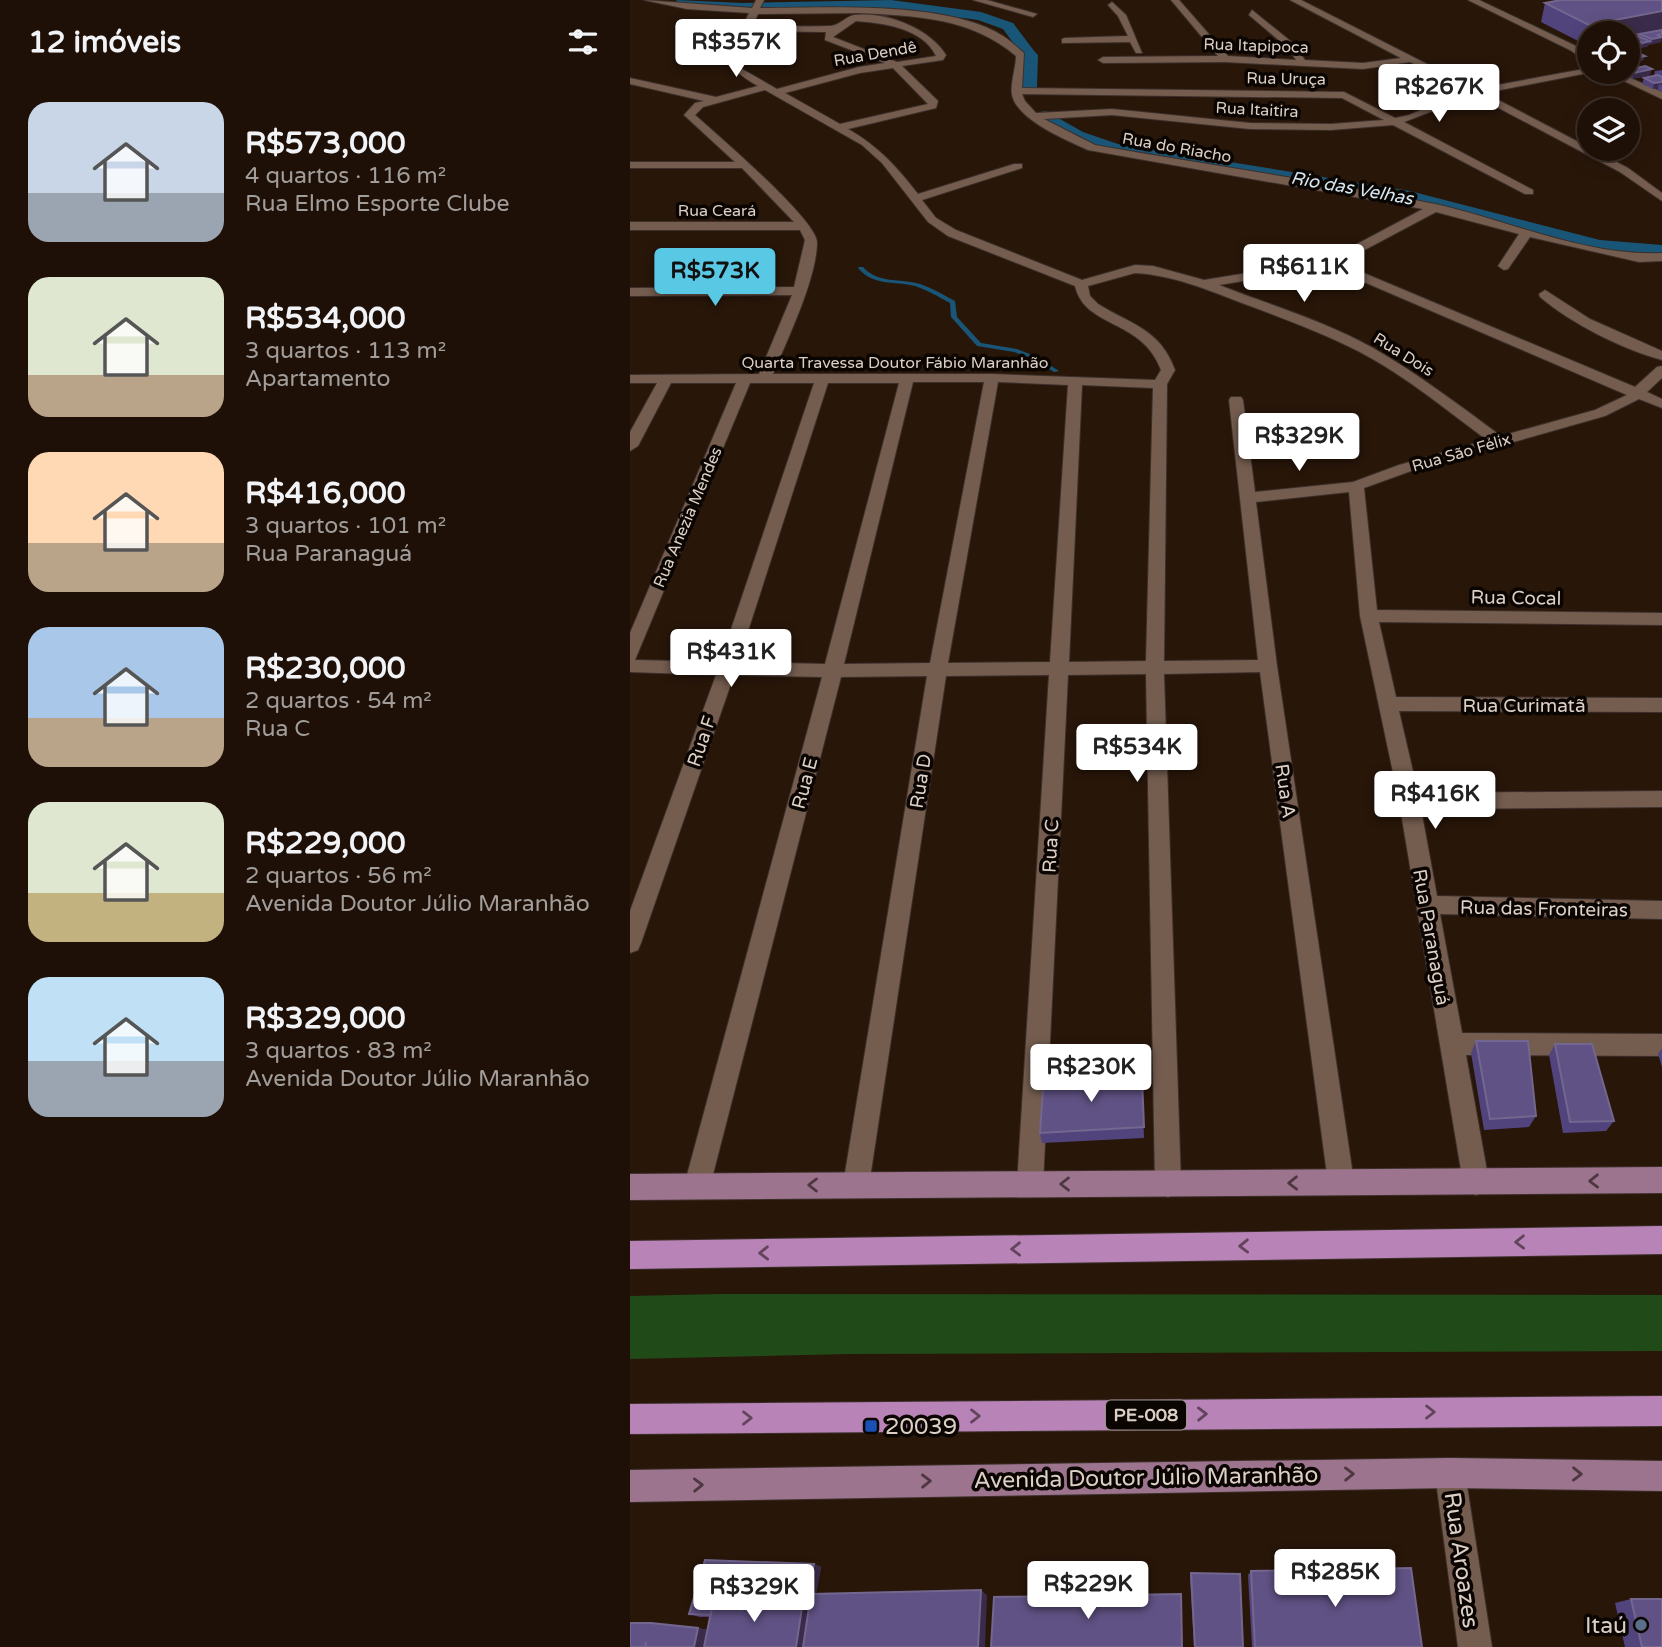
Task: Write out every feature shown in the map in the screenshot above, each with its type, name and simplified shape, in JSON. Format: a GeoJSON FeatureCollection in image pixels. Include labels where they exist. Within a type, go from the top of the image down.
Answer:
{"type":"FeatureCollection","features":[{"type":"Feature","properties":{"kind":"highway"},"geometry":{"type":"LineString","coordinates":[[630,1255],[1662,1240]]}},
{"type":"Feature","properties":{"kind":"highway","name":"PE-008"},"geometry":{"type":"LineString","coordinates":[[630,1419],[1662,1411]]}},
{"type":"Feature","properties":{"kind":"main road"},"geometry":{"type":"LineString","coordinates":[[630,1187],[1662,1180]]}},
{"type":"Feature","properties":{"kind":"main road","name":"Avenida Doutor Júlio Maranhão"},"geometry":{"type":"LineString","coordinates":[[630,1486],[1450,1473],[1662,1476]]}},
{"type":"Feature","properties":{"kind":"street"},"geometry":{"type":"LineString","coordinates":[[648,0],[669,8],[888,6],[975,19],[995,27],[1010,39],[1021,55],[1018,91]]}},
{"type":"Feature","properties":{"kind":"street"},"geometry":{"type":"LineString","coordinates":[[977,0],[1033,14],[1023,0]]}},
{"type":"Feature","properties":{"kind":"street"},"geometry":{"type":"LineString","coordinates":[[1175,0],[1225,59]]}},
{"type":"Feature","properties":{"kind":"street"},"geometry":{"type":"LineString","coordinates":[[1294,0],[1624,170],[1662,198]]}},
{"type":"Feature","properties":{"kind":"street"},"geometry":{"type":"LineString","coordinates":[[1472,0],[1577,51]]}},
{"type":"Feature","properties":{"kind":"street"},"geometry":{"type":"LineString","coordinates":[[1112,5],[1122,15],[1142,59]]}},
{"type":"Feature","properties":{"kind":"street"},"geometry":{"type":"LineString","coordinates":[[758,6],[734,64],[739,71],[866,143],[887,161],[932,219],[952,233],[1081,284],[1085,302],[1138,328],[1158,346],[1168,370],[1160,384],[1155,668],[1168,1184]]}},
{"type":"Feature","properties":{"kind":"street"},"geometry":{"type":"LineString","coordinates":[[1252,13],[1291,46],[1301,61]]}},
{"type":"Feature","properties":{"kind":"street","name":"Rua Dendê"},"geometry":{"type":"LineString","coordinates":[[714,100],[893,63],[940,58],[941,55],[934,44],[904,25],[860,17],[851,19],[836,29]]}},
{"type":"Feature","properties":{"kind":"street"},"geometry":{"type":"LineString","coordinates":[[748,28],[836,29]]}},
{"type":"Feature","properties":{"kind":"street"},"geometry":{"type":"LineString","coordinates":[[836,29],[829,33],[828,38],[893,63],[932,99],[932,106],[842,127]]}},
{"type":"Feature","properties":{"kind":"street"},"geometry":{"type":"LineString","coordinates":[[1640,37],[1662,32]]}},
{"type":"Feature","properties":{"kind":"street"},"geometry":{"type":"LineString","coordinates":[[1065,41],[1134,39]]}},
{"type":"Feature","properties":{"kind":"street","name":"Rua Itapipoca"},"geometry":{"type":"LineString","coordinates":[[1102,61],[1225,59],[1363,66],[1408,60]]}},
{"type":"Feature","properties":{"kind":"street","name":"Rua Itaitira"},"geometry":{"type":"LineString","coordinates":[[1042,116],[1112,112],[1219,124],[1299,127],[1394,122],[1432,111],[1472,92],[1577,73]]}},
{"type":"Feature","properties":{"kind":"street"},"geometry":{"type":"LineString","coordinates":[[630,81],[714,100]]}},
{"type":"Feature","properties":{"kind":"street"},"geometry":{"type":"LineString","coordinates":[[1636,84],[1662,96]]}},
{"type":"Feature","properties":{"kind":"street","name":"Rua do Riacho"},"geometry":{"type":"LineString","coordinates":[[1018,91],[1021,103],[1068,137],[1092,148],[1435,208],[1622,255],[1662,257]]}},
{"type":"Feature","properties":{"kind":"street","name":"Rua Uruça"},"geometry":{"type":"LineString","coordinates":[[1018,91],[1343,95],[1529,192]]}},
{"type":"Feature","properties":{"kind":"street"},"geometry":{"type":"LineString","coordinates":[[714,100],[695,107],[689,115],[745,165],[804,226],[811,240],[800,290],[764,379]]}},
{"type":"Feature","properties":{"kind":"street"},"geometry":{"type":"LineString","coordinates":[[630,165],[745,165]]}},
{"type":"Feature","properties":{"kind":"street"},"geometry":{"type":"LineString","coordinates":[[914,199],[1018,166]]}},
{"type":"Feature","properties":{"kind":"street"},"geometry":{"type":"LineString","coordinates":[[1204,284],[1330,263],[1435,208]]}},
{"type":"Feature","properties":{"kind":"street","name":"Rua Ceará"},"geometry":{"type":"LineString","coordinates":[[630,226],[804,226]]}},
{"type":"Feature","properties":{"kind":"street"},"geometry":{"type":"LineString","coordinates":[[1504,266],[1526,233]]}},
{"type":"Feature","properties":{"kind":"street"},"geometry":{"type":"LineString","coordinates":[[1330,263],[1662,404]]}},
{"type":"Feature","properties":{"kind":"street","name":"Rua Dois"},"geometry":{"type":"LineString","coordinates":[[1081,284],[1135,269],[1153,270],[1204,284],[1296,319],[1366,350],[1425,387],[1498,441]]}},
{"type":"Feature","properties":{"kind":"street"},"geometry":{"type":"LineString","coordinates":[[630,292],[800,290]]}},
{"type":"Feature","properties":{"kind":"street"},"geometry":{"type":"LineString","coordinates":[[1545,294],[1560,308],[1578,319],[1662,356]]}},
{"type":"Feature","properties":{"kind":"street","name":"Rua São Félix"},"geometry":{"type":"LineString","coordinates":[[1246,498],[1356,486],[1405,468],[1600,413],[1624,403],[1662,370]]}},
{"type":"Feature","properties":{"kind":"street","name":"Rua E"},"geometry":{"type":"LineString","coordinates":[[696,1186],[833,671],[907,378]]}},
{"type":"Feature","properties":{"kind":"street","name":"Quarta Travessa Doutor Fábio Maranhão"},"geometry":{"type":"LineString","coordinates":[[630,379],[992,378],[1160,384]]}},
{"type":"Feature","properties":{"kind":"street","name":"Rua D"},"geometry":{"type":"LineString","coordinates":[[856,1185],[938,669],[992,378]]}},
{"type":"Feature","properties":{"kind":"street"},"geometry":{"type":"LineString","coordinates":[[630,446],[666,379]]}},
{"type":"Feature","properties":{"kind":"street","name":"Rua Anezia Mendes"},"geometry":{"type":"LineString","coordinates":[[632,647],[745,379]]}},
{"type":"Feature","properties":{"kind":"street","name":"Rua F"},"geometry":{"type":"LineString","coordinates":[[630,943],[727,669],[822,379]]}},
{"type":"Feature","properties":{"kind":"street","name":"Rua C"},"geometry":{"type":"LineString","coordinates":[[1030,1184],[1061,669],[1075,381]]}},
{"type":"Feature","properties":{"kind":"street","name":"Rua A"},"geometry":{"type":"LineString","coordinates":[[1236,400],[1268,666],[1341,1182]]}},
{"type":"Feature","properties":{"kind":"street","name":"Rua Paranaguá"},"geometry":{"type":"LineString","coordinates":[[1356,486],[1368,616],[1409,801],[1476,1182]]}},
{"type":"Feature","properties":{"kind":"street","name":"Rua Cocal"},"geometry":{"type":"LineString","coordinates":[[1368,616],[1662,619]]}},
{"type":"Feature","properties":{"kind":"street"},"geometry":{"type":"LineString","coordinates":[[630,666],[833,671],[1268,666]]}},
{"type":"Feature","properties":{"kind":"street","name":"Rua Curimatã"},"geometry":{"type":"LineString","coordinates":[[1387,704],[1662,705]]}},
{"type":"Feature","properties":{"kind":"street"},"geometry":{"type":"LineString","coordinates":[[1409,801],[1662,799]]}},
{"type":"Feature","properties":{"kind":"street","name":"Rua das Fronteiras"},"geometry":{"type":"LineString","coordinates":[[1427,905],[1662,910]]}},
{"type":"Feature","properties":{"kind":"street"},"geometry":{"type":"LineString","coordinates":[[1451,1044],[1662,1045]]}},
{"type":"Feature","properties":{"kind":"street","name":"Rua Aroazes"},"geometry":{"type":"LineString","coordinates":[[1450,1473],[1475,1647]]}},
{"type":"Feature","properties":{"kind":"green space"},"geometry":{"type":"Polygon","coordinates":[[[1662,1295],[1662,1351],[849,1354],[630,1359],[630,1296],[1662,1295]]]}},
{"type":"Feature","properties":{"kind":"building"},"geometry":{"type":"Polygon","coordinates":[[[1561,0],[1662,0],[1662,11],[1610,21],[1581,21],[1545,3],[1561,0]]]}},
{"type":"Feature","properties":{"kind":"building"},"geometry":{"type":"Polygon","coordinates":[[[1662,30],[1662,34],[1658,35],[1662,37],[1652,39],[1640,34],[1662,30]]]}},
{"type":"Feature","properties":{"kind":"building"},"geometry":{"type":"Polygon","coordinates":[[[1645,66],[1652,69],[1640,72],[1640,67],[1645,66]]]}},
{"type":"Feature","properties":{"kind":"building"},"geometry":{"type":"Polygon","coordinates":[[[1658,75],[1662,77],[1662,82],[1654,83],[1644,78],[1658,75]]]}},
{"type":"Feature","properties":{"kind":"building"},"geometry":{"type":"Polygon","coordinates":[[[1476,1041],[1528,1041],[1536,1116],[1490,1119],[1476,1041]]]}},
{"type":"Feature","properties":{"kind":"building"},"geometry":{"type":"Polygon","coordinates":[[[1555,1044],[1592,1044],[1614,1121],[1570,1122],[1555,1044]]]}},
{"type":"Feature","properties":{"kind":"building"},"geometry":{"type":"Polygon","coordinates":[[[1044,1075],[1142,1078],[1144,1127],[1040,1133],[1044,1075]]]}},
{"type":"Feature","properties":{"kind":"building"},"geometry":{"type":"Polygon","coordinates":[[[705,1560],[814,1564],[806,1602],[713,1602],[711,1615],[689,1614],[705,1560]]]}},
{"type":"Feature","properties":{"kind":"building"},"geometry":{"type":"Polygon","coordinates":[[[1411,1568],[1422,1647],[1255,1647],[1251,1571],[1411,1568]]]}},
{"type":"Feature","properties":{"kind":"building"},"geometry":{"type":"Polygon","coordinates":[[[1191,1573],[1240,1574],[1243,1647],[1195,1647],[1191,1573]]]}},
{"type":"Feature","properties":{"kind":"building"},"geometry":{"type":"Polygon","coordinates":[[[981,1590],[978,1647],[803,1647],[811,1594],[981,1590]]]}},
{"type":"Feature","properties":{"kind":"building"},"geometry":{"type":"Polygon","coordinates":[[[1181,1594],[1182,1647],[991,1647],[994,1597],[1181,1594]]]}},
{"type":"Feature","properties":{"kind":"building","name":"Itaú"},"geometry":{"type":"Polygon","coordinates":[[[1631,1599],[1662,1599],[1662,1647],[1642,1647],[1631,1599]]]}},
{"type":"Feature","properties":{"kind":"building"},"geometry":{"type":"Polygon","coordinates":[[[803,1601],[796,1647],[704,1647],[713,1602],[803,1601]]]}},
{"type":"Feature","properties":{"kind":"building"},"geometry":{"type":"Polygon","coordinates":[[[630,1623],[698,1628],[694,1647],[630,1647],[630,1623]]]}},
{"type":"Feature","properties":{"kind":"waterway","name":"Rio das Velhas"},"geometry":{"type":"LineString","coordinates":[[683,0],[698,1],[708,6],[743,7],[889,4],[981,16],[1008,26],[1030,55],[1029,87]]}},
{"type":"Feature","properties":{"kind":"waterway","name":"Rio das Velhas"},"geometry":{"type":"LineString","coordinates":[[1046,116],[1077,136],[1115,149],[1410,197],[1568,240],[1631,250],[1662,251]]}},
{"type":"Feature","properties":{"kind":"waterway"},"geometry":{"type":"LineString","coordinates":[[861,268],[871,277],[917,285],[953,302],[954,317],[979,345],[1015,350],[1056,371]]}},
{"type":"Feature","properties":{"kind":"place","name":"20039"},"geometry":{"type":"Point","coordinates":[871,1426]}},
{"type":"Feature","properties":{"kind":"place","name":"Itaú"},"geometry":{"type":"Point","coordinates":[1641,1625]}}]}
